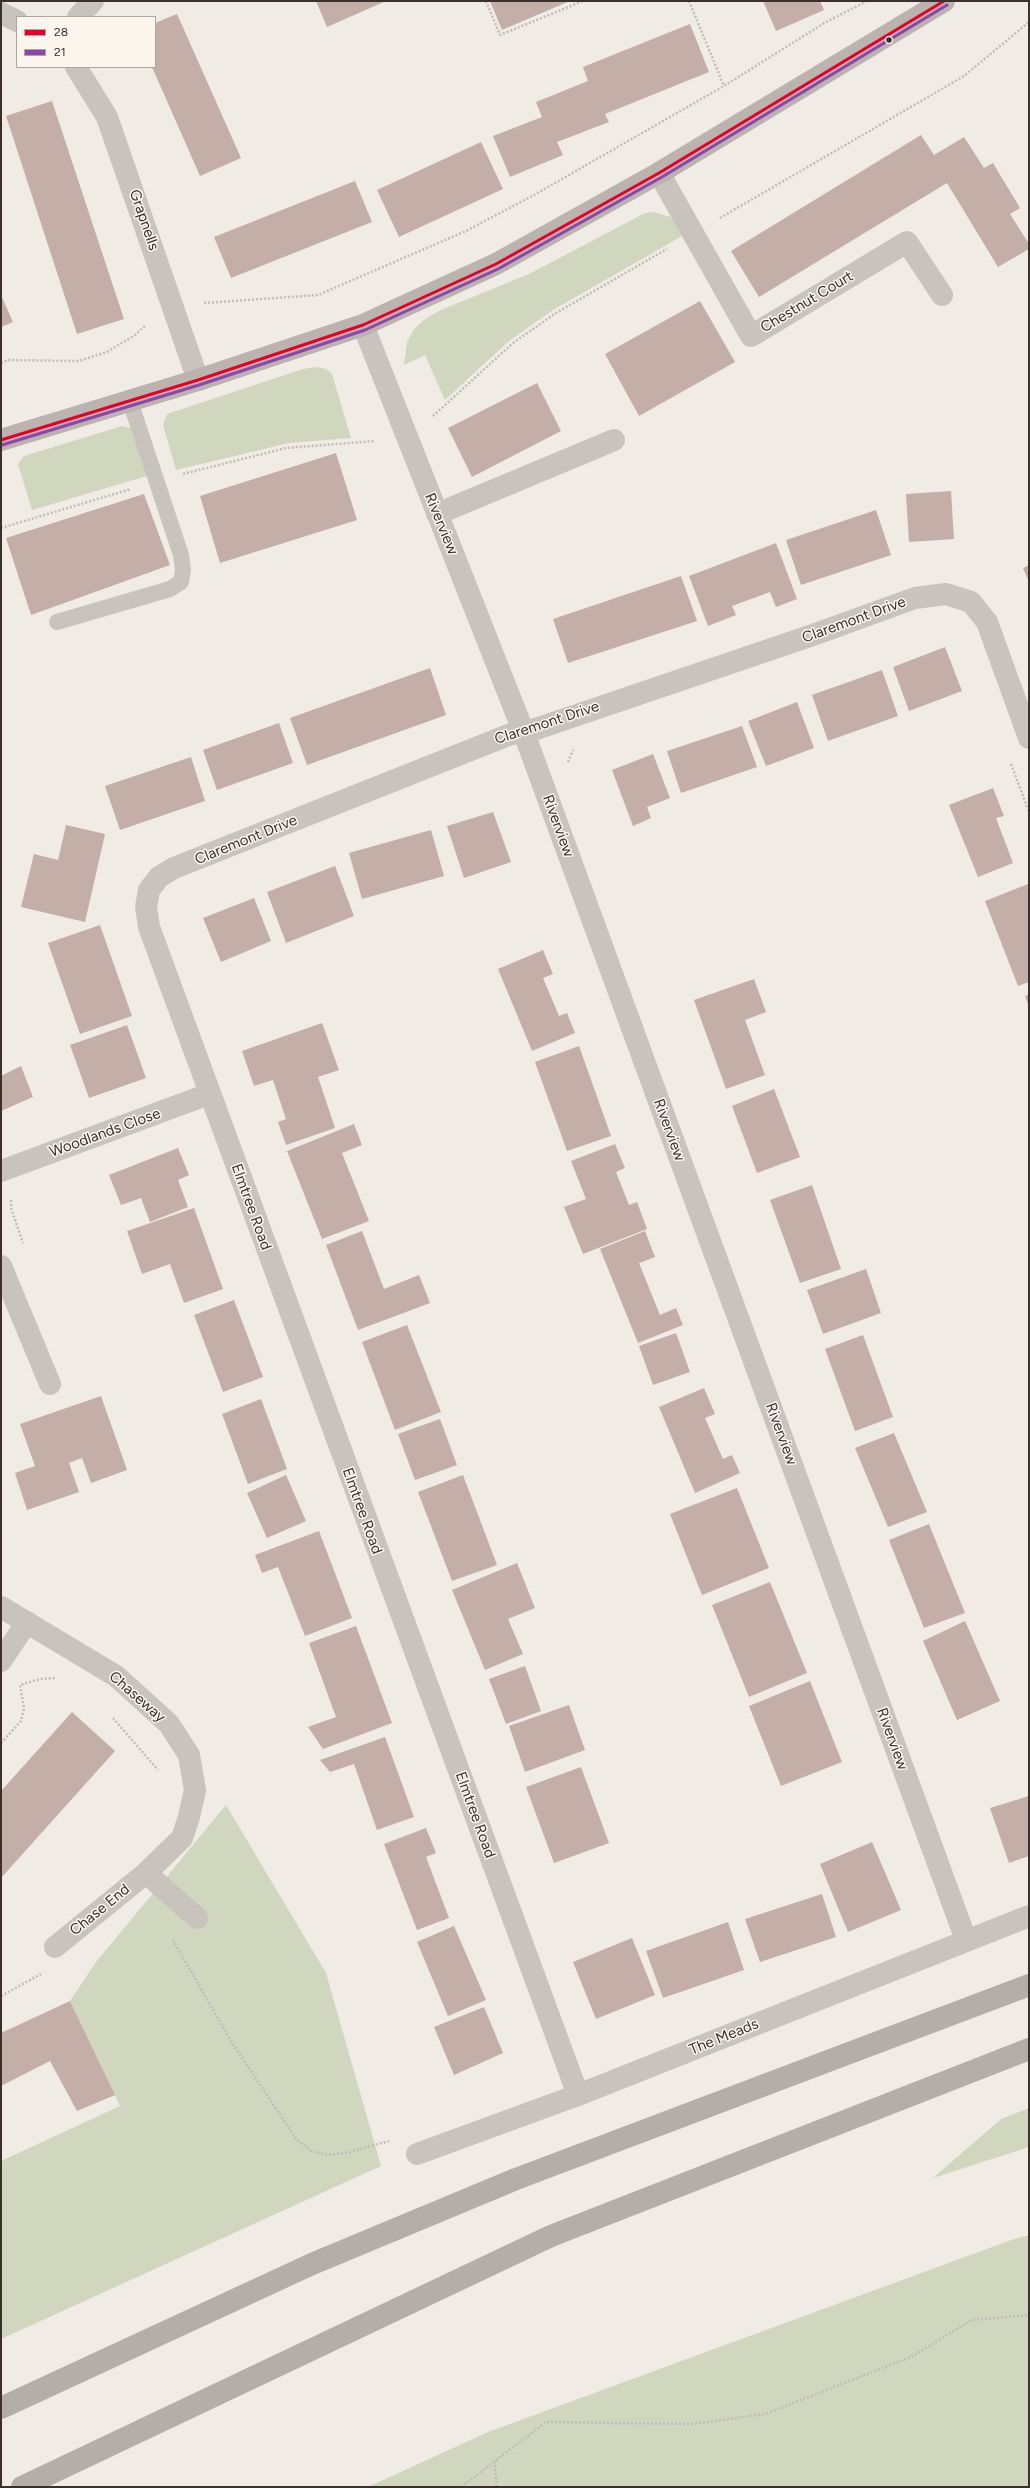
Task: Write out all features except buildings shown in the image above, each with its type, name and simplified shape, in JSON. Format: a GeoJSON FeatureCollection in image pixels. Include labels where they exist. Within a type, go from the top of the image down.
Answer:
{"type":"FeatureCollection","features":[{"type":"Feature","properties":{"kind":"highway"},"geometry":{"type":"LineString","coordinates":[[1,2408],[312,2264],[509,2182],[1029,1985]]}},
{"type":"Feature","properties":{"kind":"highway"},"geometry":{"type":"LineString","coordinates":[[22,2487],[551,2236],[1029,2049]]}},
{"type":"Feature","properties":{"kind":"main road"},"geometry":{"type":"LineString","coordinates":[[1,440],[198,380],[363,324],[496,264],[659,173],[944,1]]}},
{"type":"Feature","properties":{"kind":"street"},"geometry":{"type":"LineString","coordinates":[[79,16],[93,1]]}},
{"type":"Feature","properties":{"kind":"street"},"geometry":{"type":"LineString","coordinates":[[1,13],[16,20]]}},
{"type":"Feature","properties":{"kind":"street","name":"Grapnells"},"geometry":{"type":"LineString","coordinates":[[77,68],[107,117],[198,380]]}},
{"type":"Feature","properties":{"kind":"street","name":"Chestnut Court"},"geometry":{"type":"LineString","coordinates":[[659,173],[751,336],[907,242],[942,295]]}},
{"type":"Feature","properties":{"kind":"street","name":"Riverview"},"geometry":{"type":"LineString","coordinates":[[363,324],[524,732],[966,1940]]}},
{"type":"Feature","properties":{"kind":"street"},"geometry":{"type":"LineString","coordinates":[[437,514],[614,440]]}},
{"type":"Feature","properties":{"kind":"street","name":"Claremont Drive"},"geometry":{"type":"LineString","coordinates":[[149,926],[146,907],[149,890],[159,877],[174,868],[511,734],[524,732],[810,636],[915,598],[946,594],[971,602],[987,622],[1029,738]]}},
{"type":"Feature","properties":{"kind":"street","name":"Elmtree Road"},"geometry":{"type":"LineString","coordinates":[[149,926],[209,1094],[578,2095]]}},
{"type":"Feature","properties":{"kind":"street","name":"Woodlands Close"},"geometry":{"type":"LineString","coordinates":[[1,1171],[209,1094]]}},
{"type":"Feature","properties":{"kind":"street"},"geometry":{"type":"LineString","coordinates":[[1,1266],[50,1384]]}},
{"type":"Feature","properties":{"kind":"street","name":"Chaseway"},"geometry":{"type":"LineString","coordinates":[[1,1607],[116,1676],[169,1724],[189,1755],[195,1790],[182,1838]]}},
{"type":"Feature","properties":{"kind":"street"},"geometry":{"type":"LineString","coordinates":[[1,1661],[27,1622]]}},
{"type":"Feature","properties":{"kind":"street","name":"Chase End"},"geometry":{"type":"LineString","coordinates":[[54,1946],[146,1872],[182,1838]]}},
{"type":"Feature","properties":{"kind":"street"},"geometry":{"type":"LineString","coordinates":[[146,1872],[197,1918]]}},
{"type":"Feature","properties":{"kind":"street","name":"The Meads"},"geometry":{"type":"LineString","coordinates":[[417,2154],[578,2095],[1029,1916]]}},
{"type":"Feature","properties":{"kind":"lane"},"geometry":{"type":"LineString","coordinates":[[57,622],[170,590],[180,582],[183,570],[180,555],[130,401]]}},
{"type":"Feature","properties":{"kind":"path"},"geometry":{"type":"LineString","coordinates":[[486,1],[500,35],[583,1]]}},
{"type":"Feature","properties":{"kind":"path"},"geometry":{"type":"LineString","coordinates":[[689,1],[724,86]]}},
{"type":"Feature","properties":{"kind":"path"},"geometry":{"type":"LineString","coordinates":[[202,303],[318,295],[466,231],[534,195],[724,86],[826,22],[867,1]]}},
{"type":"Feature","properties":{"kind":"path"},"geometry":{"type":"LineString","coordinates":[[431,418],[525,335],[556,313],[964,76],[1029,22]]}},
{"type":"Feature","properties":{"kind":"path"},"geometry":{"type":"LineString","coordinates":[[1,362],[8,360],[79,361],[107,352],[135,335],[151,320]]}},
{"type":"Feature","properties":{"kind":"path"},"geometry":{"type":"LineString","coordinates":[[1,528],[156,481],[286,448],[381,440]]}},
{"type":"Feature","properties":{"kind":"path"},"geometry":{"type":"LineString","coordinates":[[567,769],[571,752],[577,746]]}},
{"type":"Feature","properties":{"kind":"path"},"geometry":{"type":"LineString","coordinates":[[1010,761],[1029,812]]}},
{"type":"Feature","properties":{"kind":"path"},"geometry":{"type":"LineString","coordinates":[[11,1197],[11,1208],[24,1246]]}},
{"type":"Feature","properties":{"kind":"path"},"geometry":{"type":"LineString","coordinates":[[1,1743],[21,1721],[24,1708],[20,1685],[40,1679],[62,1680]]}},
{"type":"Feature","properties":{"kind":"path"},"geometry":{"type":"LineString","coordinates":[[108,1712],[157,1768],[160,1774]]}},
{"type":"Feature","properties":{"kind":"path"},"geometry":{"type":"LineString","coordinates":[[197,1918],[172,1938],[231,2041],[296,2139],[311,2150],[328,2156],[346,2153],[400,2138],[417,2154]]}},
{"type":"Feature","properties":{"kind":"path"},"geometry":{"type":"LineString","coordinates":[[1,1996],[62,1963],[54,1946]]}},
{"type":"Feature","properties":{"kind":"path"},"geometry":{"type":"LineString","coordinates":[[462,2487],[546,2422],[694,2424],[765,2414],[911,2357],[972,2320],[1029,2315]]}},
{"type":"Feature","properties":{"kind":"path"},"geometry":{"type":"LineString","coordinates":[[494,2461],[497,2487]]}},
{"type":"Feature","properties":{"kind":"green space"},"geometry":{"type":"Polygon","coordinates":[[[654,212],[670,217],[675,221],[682,236],[553,310],[509,341],[445,400],[425,355],[404,365],[407,342],[414,329],[425,319],[441,310],[529,274],[645,213],[654,212]]]}},
{"type":"Feature","properties":{"kind":"green space"},"geometry":{"type":"Polygon","coordinates":[[[316,367],[326,369],[332,374],[351,438],[289,443],[176,470],[163,425],[167,414],[303,369],[316,367]]]}},
{"type":"Feature","properties":{"kind":"green space"},"geometry":{"type":"Polygon","coordinates":[[[122,426],[133,429],[147,476],[32,510],[18,464],[24,456],[122,426]]]}},
{"type":"Feature","properties":{"kind":"green space"},"geometry":{"type":"Polygon","coordinates":[[[226,1805],[326,1973],[381,2166],[1,2339],[1,2161],[120,2106],[70,2001],[96,1962],[226,1805]]]}},
{"type":"Feature","properties":{"kind":"green space"},"geometry":{"type":"Polygon","coordinates":[[[1029,2108],[1029,2147],[933,2178],[1001,2119],[1029,2108]]]}},
{"type":"Feature","properties":{"kind":"green space"},"geometry":{"type":"Polygon","coordinates":[[[1029,2235],[1029,2487],[368,2487],[488,2432],[1014,2239],[1029,2235]]]}},
{"type":"Feature","properties":{"kind":"transit line","name":"28"},"geometry":{"type":"LineString","coordinates":[[1,440],[198,380],[363,325],[496,264],[659,173],[944,1]]}},
{"type":"Feature","properties":{"kind":"transit line","name":"21"},"geometry":{"type":"LineString","coordinates":[[2,445],[199,385],[365,330],[498,269],[662,177],[947,5]]}}]}
